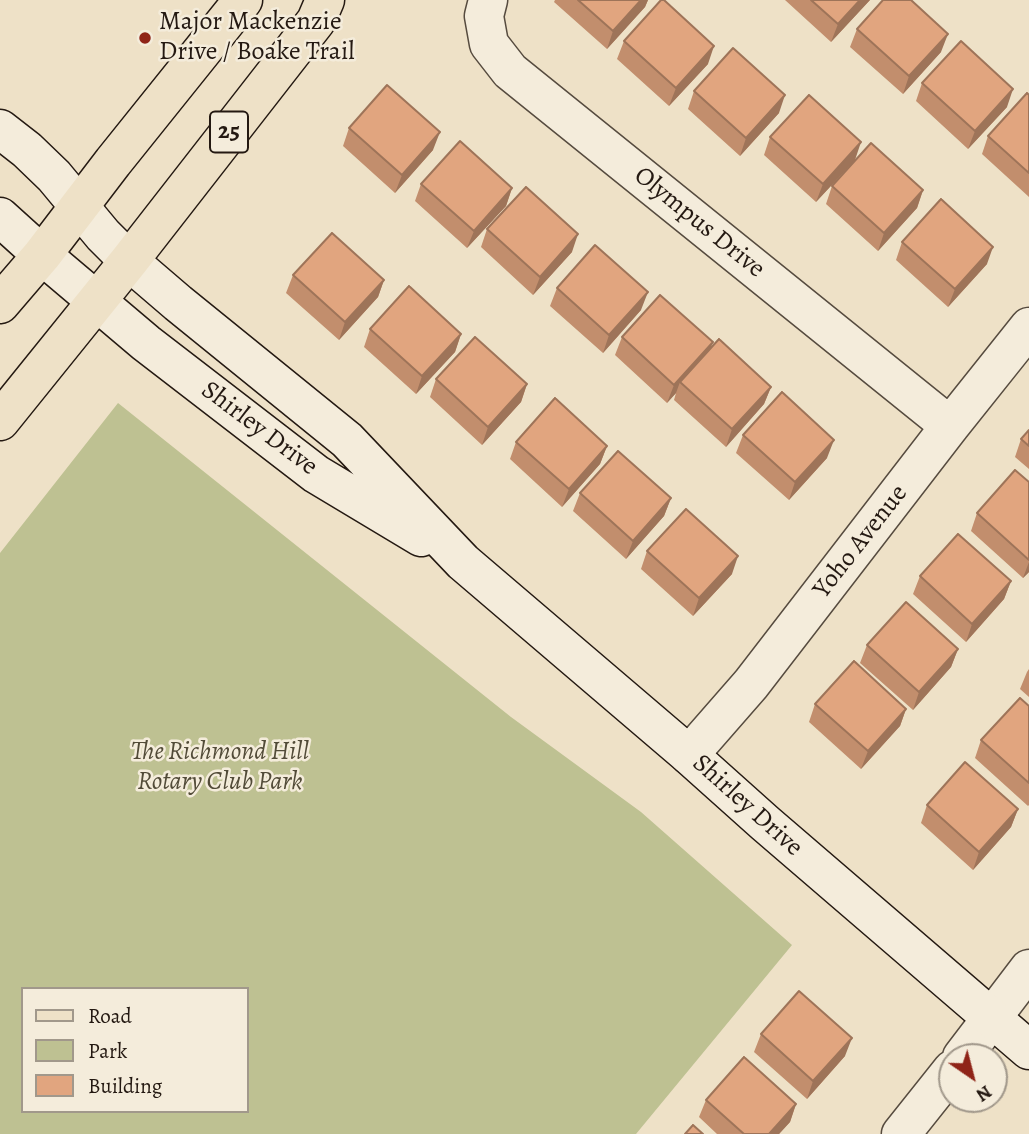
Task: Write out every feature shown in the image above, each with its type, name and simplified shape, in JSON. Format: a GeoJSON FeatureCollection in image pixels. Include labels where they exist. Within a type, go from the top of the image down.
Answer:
{"type":"FeatureCollection","features":[{"type":"Feature","properties":{"kind":"main road"},"geometry":{"type":"LineString","coordinates":[[0,304],[55,265],[79,206],[243,0]]}},
{"type":"Feature","properties":{"kind":"main road","name":"25"},"geometry":{"type":"LineString","coordinates":[[0,421],[97,302],[116,248],[316,21],[325,0]]}},
{"type":"Feature","properties":{"kind":"street","name":"Olympus Drive"},"geometry":{"type":"LineString","coordinates":[[488,0],[484,16],[489,44],[510,71],[950,426]]}},
{"type":"Feature","properties":{"kind":"street","name":"Shirley Drive"},"geometry":{"type":"LineString","coordinates":[[0,129],[54,176],[116,248],[178,303],[347,440],[463,562],[1029,1050]]}},
{"type":"Feature","properties":{"kind":"street","name":"Shirley Drive"},"geometry":{"type":"LineString","coordinates":[[0,217],[146,343],[316,474],[463,562]]}},
{"type":"Feature","properties":{"kind":"street","name":"Yoho Avenue"},"geometry":{"type":"LineString","coordinates":[[689,755],[751,684],[1029,327]]}},
{"type":"Feature","properties":{"kind":"street"},"geometry":{"type":"LineString","coordinates":[[973,1043],[1029,969]]}},
{"type":"Feature","properties":{"kind":"street"},"geometry":{"type":"LineString","coordinates":[[901,1134],[938,1088]]}},
{"type":"Feature","properties":{"kind":"green space","name":"The Richmond Hill Rotary Club Park"},"geometry":{"type":"Polygon","coordinates":[[[118,403],[511,717],[641,812],[792,945],[636,1134],[0,1134],[0,553],[118,403]]]}},
{"type":"Feature","properties":{"kind":"building"},"geometry":{"type":"Polygon","coordinates":[[[578,0],[641,0],[613,31],[578,0]]]}},
{"type":"Feature","properties":{"kind":"building"},"geometry":{"type":"Polygon","coordinates":[[[661,0],[714,46],[676,88],[624,41],[661,0]]]}},
{"type":"Feature","properties":{"kind":"building"},"geometry":{"type":"Polygon","coordinates":[[[811,0],[860,0],[838,24],[811,0]]]}},
{"type":"Feature","properties":{"kind":"building"},"geometry":{"type":"Polygon","coordinates":[[[883,0],[911,0],[948,34],[909,76],[857,29],[883,0]]]}},
{"type":"Feature","properties":{"kind":"building"},"geometry":{"type":"Polygon","coordinates":[[[961,41],[1013,89],[975,131],[922,83],[961,41]]]}},
{"type":"Feature","properties":{"kind":"building"},"geometry":{"type":"Polygon","coordinates":[[[733,48],[785,95],[746,138],[694,91],[733,48]]]}},
{"type":"Feature","properties":{"kind":"building"},"geometry":{"type":"Polygon","coordinates":[[[387,85],[440,132],[402,175],[349,128],[387,85]]]}},
{"type":"Feature","properties":{"kind":"building"},"geometry":{"type":"Polygon","coordinates":[[[1027,93],[1029,95],[1029,173],[988,136],[1027,93]]]}},
{"type":"Feature","properties":{"kind":"building"},"geometry":{"type":"Polygon","coordinates":[[[809,95],[861,142],[823,184],[770,137],[809,95]]]}},
{"type":"Feature","properties":{"kind":"building"},"geometry":{"type":"Polygon","coordinates":[[[460,141],[512,188],[474,231],[421,184],[460,141]]]}},
{"type":"Feature","properties":{"kind":"building"},"geometry":{"type":"Polygon","coordinates":[[[871,143],[923,190],[884,233],[832,186],[871,143]]]}},
{"type":"Feature","properties":{"kind":"building"},"geometry":{"type":"Polygon","coordinates":[[[526,187],[578,234],[540,277],[487,229],[526,187]]]}},
{"type":"Feature","properties":{"kind":"building"},"geometry":{"type":"Polygon","coordinates":[[[941,199],[993,247],[955,289],[902,242],[941,199]]]}},
{"type":"Feature","properties":{"kind":"building"},"geometry":{"type":"Polygon","coordinates":[[[332,233],[384,280],[345,322],[293,275],[332,233]]]}},
{"type":"Feature","properties":{"kind":"building"},"geometry":{"type":"Polygon","coordinates":[[[595,245],[648,292],[609,335],[557,288],[595,245]]]}},
{"type":"Feature","properties":{"kind":"building"},"geometry":{"type":"Polygon","coordinates":[[[409,286],[461,334],[422,376],[370,329],[409,286]]]}},
{"type":"Feature","properties":{"kind":"building"},"geometry":{"type":"Polygon","coordinates":[[[660,295],[713,342],[674,385],[622,337],[660,295]]]}},
{"type":"Feature","properties":{"kind":"building"},"geometry":{"type":"Polygon","coordinates":[[[475,337],[527,384],[488,427],[436,379],[475,337]]]}},
{"type":"Feature","properties":{"kind":"building"},"geometry":{"type":"Polygon","coordinates":[[[719,339],[771,387],[732,429],[680,382],[719,339]]]}},
{"type":"Feature","properties":{"kind":"building"},"geometry":{"type":"Polygon","coordinates":[[[782,392],[834,440],[795,482],[743,435],[782,392]]]}},
{"type":"Feature","properties":{"kind":"building"},"geometry":{"type":"Polygon","coordinates":[[[555,398],[607,446],[569,489],[516,442],[555,398]]]}},
{"type":"Feature","properties":{"kind":"building"},"geometry":{"type":"Polygon","coordinates":[[[1029,430],[1029,446],[1021,439],[1029,430]]]}},
{"type":"Feature","properties":{"kind":"building"},"geometry":{"type":"Polygon","coordinates":[[[618,451],[671,498],[633,541],[580,493],[618,451]]]}},
{"type":"Feature","properties":{"kind":"building"},"geometry":{"type":"Polygon","coordinates":[[[1015,470],[1029,482],[1029,560],[977,513],[1015,470]]]}},
{"type":"Feature","properties":{"kind":"building"},"geometry":{"type":"Polygon","coordinates":[[[686,509],[738,556],[699,598],[647,551],[686,509]]]}},
{"type":"Feature","properties":{"kind":"building"},"geometry":{"type":"Polygon","coordinates":[[[958,534],[1011,581],[972,624],[920,576],[958,534]]]}},
{"type":"Feature","properties":{"kind":"building"},"geometry":{"type":"Polygon","coordinates":[[[906,602],[958,649],[919,692],[867,645],[906,602]]]}},
{"type":"Feature","properties":{"kind":"building"},"geometry":{"type":"Polygon","coordinates":[[[854,661],[906,709],[868,751],[815,704],[854,661]]]}},
{"type":"Feature","properties":{"kind":"building"},"geometry":{"type":"Polygon","coordinates":[[[1020,698],[1029,706],[1029,783],[981,740],[1020,698]]]}},
{"type":"Feature","properties":{"kind":"building"},"geometry":{"type":"Polygon","coordinates":[[[965,762],[1018,809],[979,852],[927,805],[965,762]]]}},
{"type":"Feature","properties":{"kind":"building"},"geometry":{"type":"Polygon","coordinates":[[[799,991],[852,1038],[813,1081],[761,1034],[799,991]]]}},
{"type":"Feature","properties":{"kind":"building"},"geometry":{"type":"Polygon","coordinates":[[[744,1057],[796,1104],[769,1134],[744,1134],[706,1100],[744,1057]]]}},
{"type":"Feature","properties":{"kind":"building"},"geometry":{"type":"Polygon","coordinates":[[[693,1125],[703,1134],[685,1134],[693,1125]]]}},
{"type":"Feature","properties":{"kind":"place","name":"Major Mackenzie Drive / Boake Trail"},"geometry":{"type":"Point","coordinates":[145,38]}}]}
